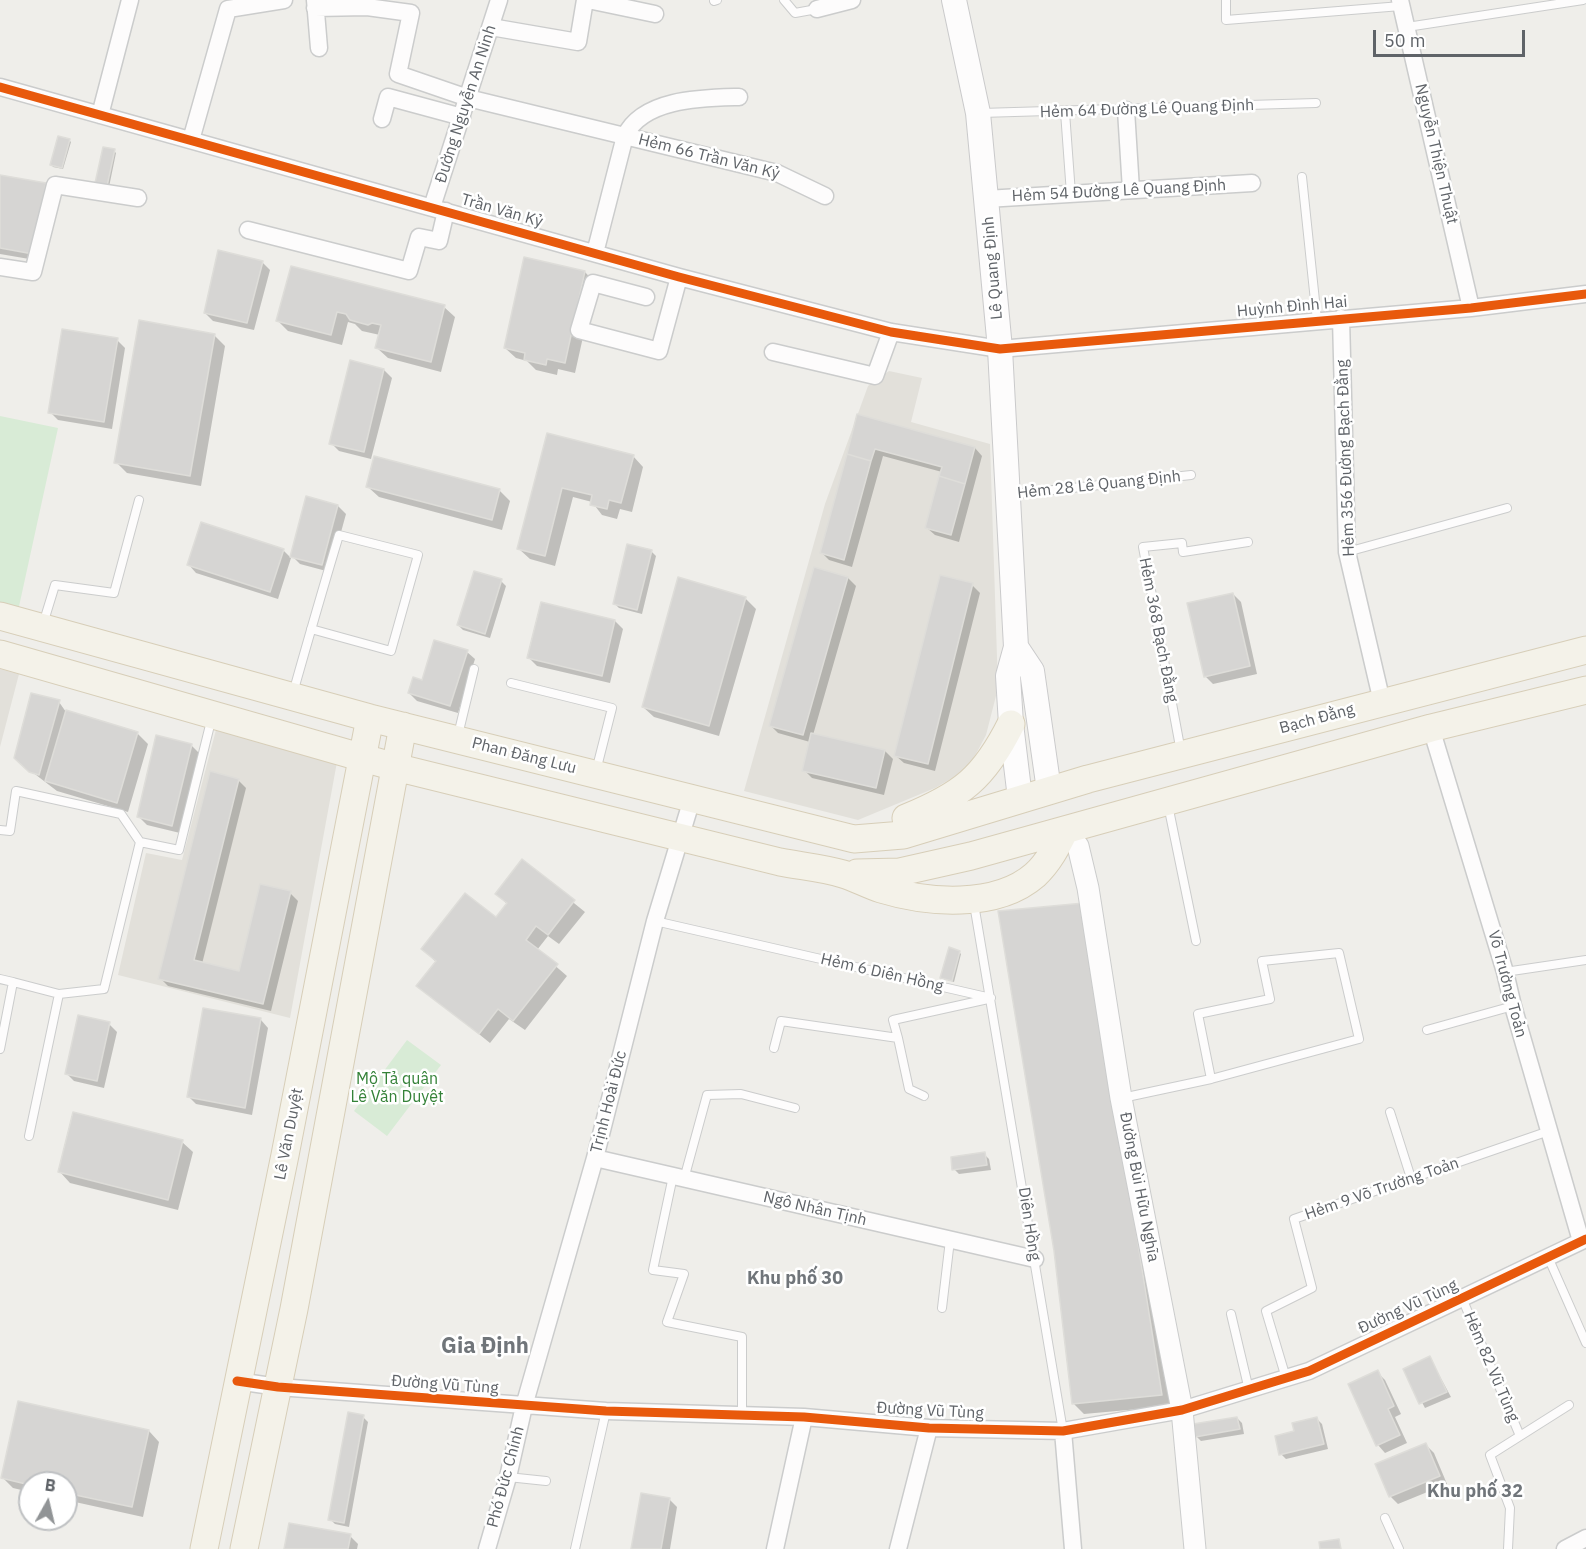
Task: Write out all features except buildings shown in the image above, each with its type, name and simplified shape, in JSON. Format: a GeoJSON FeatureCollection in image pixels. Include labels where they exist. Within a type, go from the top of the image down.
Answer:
{"type":"FeatureCollection","features":[{"type":"Feature","properties":{"kind":"main road","name":"Lê Quang Định"},"geometry":{"type":"LineString","coordinates":[[954,0],[978,113],[1000,349],[1016,647],[1008,676],[1020,798]]}},
{"type":"Feature","properties":{"kind":"main road","name":"Phan Đăng Lưu"},"geometry":{"type":"LineString","coordinates":[[0,616],[370,718],[854,839],[903,835],[1049,790]]}},
{"type":"Feature","properties":{"kind":"main road","name":"Lê Quang Định"},"geometry":{"type":"LineString","coordinates":[[1016,647],[1032,671],[1049,790]]}},
{"type":"Feature","properties":{"kind":"main road","name":"Bạch Đằng"},"geometry":{"type":"LineString","coordinates":[[1049,790],[1586,650]]}},
{"type":"Feature","properties":{"kind":"main road"},"geometry":{"type":"LineString","coordinates":[[0,654],[395,767],[780,862],[841,874],[881,889],[912,896],[973,900],[1012,888],[1033,876],[1051,857],[1065,830],[1049,790]]}},
{"type":"Feature","properties":{"kind":"main road"},"geometry":{"type":"LineString","coordinates":[[841,874],[900,872],[971,856],[1431,728],[1586,690]]}},
{"type":"Feature","properties":{"kind":"main road","name":"Lê Văn Duyệt"},"geometry":{"type":"LineString","coordinates":[[204,1549],[279,1185],[360,756],[370,718]]}},
{"type":"Feature","properties":{"kind":"main road"},"geometry":{"type":"LineString","coordinates":[[854,839],[940,804],[965,787],[995,755],[1011,724]]}},
{"type":"Feature","properties":{"kind":"main road"},"geometry":{"type":"LineString","coordinates":[[244,1549],[316,1192],[403,726]]}},
{"type":"Feature","properties":{"kind":"main road"},"geometry":{"type":"LineString","coordinates":[[1020,798],[1030,838]]}},
{"type":"Feature","properties":{"kind":"main road"},"geometry":{"type":"LineString","coordinates":[[279,1185],[316,1192]]}},
{"type":"Feature","properties":{"kind":"street"},"geometry":{"type":"LineString","coordinates":[[100,115],[130,0]]}},
{"type":"Feature","properties":{"kind":"street"},"geometry":{"type":"LineString","coordinates":[[191,140],[228,9],[284,0]]}},
{"type":"Feature","properties":{"kind":"street","name":"Đường Nguyễn An Ninh"},"geometry":{"type":"LineString","coordinates":[[248,230],[409,271],[419,237],[439,241],[439,209],[462,117],[499,0]]}},
{"type":"Feature","properties":{"kind":"street"},"geometry":{"type":"LineString","coordinates":[[491,27],[578,42],[587,0],[655,14]]}},
{"type":"Feature","properties":{"kind":"street"},"geometry":{"type":"LineString","coordinates":[[817,9],[852,0]]}},
{"type":"Feature","properties":{"kind":"street","name":"Nguyễn Thiện Thuật"},"geometry":{"type":"LineString","coordinates":[[1400,3],[1471,308]]}},
{"type":"Feature","properties":{"kind":"street"},"geometry":{"type":"LineString","coordinates":[[315,4],[319,48]]}},
{"type":"Feature","properties":{"kind":"street","name":"Hẻm 66 Trần Văn Kỷ"},"geometry":{"type":"LineString","coordinates":[[315,4],[367,7],[411,13],[398,74],[468,98],[777,173],[825,196]]}},
{"type":"Feature","properties":{"kind":"street","name":"Trần Văn Kỷ"},"geometry":{"type":"LineString","coordinates":[[0,87],[679,277],[891,332],[1000,349]]}},
{"type":"Feature","properties":{"kind":"street"},"geometry":{"type":"LineString","coordinates":[[382,119],[388,97],[462,117]]}},
{"type":"Feature","properties":{"kind":"street"},"geometry":{"type":"LineString","coordinates":[[595,253],[630,124],[652,111],[696,98],[739,97]]}},
{"type":"Feature","properties":{"kind":"street"},"geometry":{"type":"LineString","coordinates":[[1126,110],[1131,190]]}},
{"type":"Feature","properties":{"kind":"street","name":"Hẻm 54 Đường Lê Quang Định"},"geometry":{"type":"LineString","coordinates":[[986,199],[1252,183]]}},
{"type":"Feature","properties":{"kind":"street"},"geometry":{"type":"LineString","coordinates":[[0,267],[33,272],[55,185],[138,198]]}},
{"type":"Feature","properties":{"kind":"street"},"geometry":{"type":"LineString","coordinates":[[646,297],[593,283],[579,330],[660,351],[679,277]]}},
{"type":"Feature","properties":{"kind":"street","name":"Huỳnh Đình Hai"},"geometry":{"type":"LineString","coordinates":[[1000,349],[1471,308],[1586,294]]}},
{"type":"Feature","properties":{"kind":"street","name":"Hẻm 356 Đường Bạch Đằng"},"geometry":{"type":"LineString","coordinates":[[1341,318],[1347,552],[1382,702]]}},
{"type":"Feature","properties":{"kind":"street"},"geometry":{"type":"LineString","coordinates":[[773,352],[875,376],[891,332]]}},
{"type":"Feature","properties":{"kind":"street","name":"Võ Trường Toản"},"geometry":{"type":"LineString","coordinates":[[1431,728],[1505,972],[1549,1131],[1584,1240]]}},
{"type":"Feature","properties":{"kind":"street","name":"Trịnh Hoài Đức"},"geometry":{"type":"LineString","coordinates":[[524,1406],[595,1158],[656,921],[692,798]]}},
{"type":"Feature","properties":{"kind":"street","name":"Đường Bùi Hữu Nghĩa"},"geometry":{"type":"LineString","coordinates":[[1065,830],[1078,846],[1088,888],[1121,1098],[1182,1410],[1196,1549]]}},
{"type":"Feature","properties":{"kind":"street","name":"Ngô Nhân Tịnh"},"geometry":{"type":"LineString","coordinates":[[595,1158],[1035,1259]]}},
{"type":"Feature","properties":{"kind":"street","name":"Đường Vũ Tùng"},"geometry":{"type":"LineString","coordinates":[[237,1381],[278,1388],[606,1411],[742,1414],[929,1428],[1063,1431],[1182,1410],[1309,1371],[1584,1240]]}},
{"type":"Feature","properties":{"kind":"street","name":"Phó Đức Chính"},"geometry":{"type":"LineString","coordinates":[[487,1549],[508,1477],[524,1406]]}},
{"type":"Feature","properties":{"kind":"street"},"geometry":{"type":"LineString","coordinates":[[776,1549],[804,1417]]}},
{"type":"Feature","properties":{"kind":"street"},"geometry":{"type":"LineString","coordinates":[[898,1549],[929,1428]]}},
{"type":"Feature","properties":{"kind":"street","name":"Diên Hồng"},"geometry":{"type":"LineString","coordinates":[[1063,1431],[1073,1549]]}},
{"type":"Feature","properties":{"kind":"street"},"geometry":{"type":"LineString","coordinates":[[1565,1549],[1586,1538]]}},
{"type":"Feature","properties":{"kind":"lane"},"geometry":{"type":"LineString","coordinates":[[784,0],[795,13],[817,9]]}},
{"type":"Feature","properties":{"kind":"lane"},"geometry":{"type":"LineString","coordinates":[[1226,0],[1226,20],[1400,3]]}},
{"type":"Feature","properties":{"kind":"lane"},"geometry":{"type":"LineString","coordinates":[[1407,27],[1583,0]]}},
{"type":"Feature","properties":{"kind":"lane","name":"Hẻm 64 Đường Lê Quang Định"},"geometry":{"type":"LineString","coordinates":[[978,113],[1316,103]]}},
{"type":"Feature","properties":{"kind":"lane"},"geometry":{"type":"LineString","coordinates":[[1065,112],[1071,194]]}},
{"type":"Feature","properties":{"kind":"lane"},"geometry":{"type":"LineString","coordinates":[[1302,177],[1317,320]]}},
{"type":"Feature","properties":{"kind":"lane","name":"Hẻm 28 Lê Quang Định"},"geometry":{"type":"LineString","coordinates":[[1008,495],[1191,475]]}},
{"type":"Feature","properties":{"kind":"lane"},"geometry":{"type":"LineString","coordinates":[[42,627],[55,585],[114,593],[139,500]]}},
{"type":"Feature","properties":{"kind":"lane"},"geometry":{"type":"LineString","coordinates":[[1347,552],[1507,508]]}},
{"type":"Feature","properties":{"kind":"lane"},"geometry":{"type":"LineString","coordinates":[[292,697],[311,629],[339,535],[418,555],[391,651],[311,629]]}},
{"type":"Feature","properties":{"kind":"lane","name":"Hẻm 368 Bạch Đằng"},"geometry":{"type":"LineString","coordinates":[[1182,755],[1143,547],[1182,543],[1183,552],[1248,542]]}},
{"type":"Feature","properties":{"kind":"lane"},"geometry":{"type":"LineString","coordinates":[[457,738],[474,669]]}},
{"type":"Feature","properties":{"kind":"lane"},"geometry":{"type":"LineString","coordinates":[[511,683],[612,708],[595,774]]}},
{"type":"Feature","properties":{"kind":"lane"},"geometry":{"type":"LineString","coordinates":[[0,830],[10,831],[16,791],[121,814],[140,842],[179,850],[213,714]]}},
{"type":"Feature","properties":{"kind":"lane"},"geometry":{"type":"LineString","coordinates":[[1167,801],[1196,941]]}},
{"type":"Feature","properties":{"kind":"lane"},"geometry":{"type":"LineString","coordinates":[[0,979],[59,994],[104,988],[140,842]]}},
{"type":"Feature","properties":{"kind":"lane","name":"Diên Hồng"},"geometry":{"type":"LineString","coordinates":[[973,900],[1063,1431]]}},
{"type":"Feature","properties":{"kind":"lane","name":"Hẻm 6 Diên Hồng"},"geometry":{"type":"LineString","coordinates":[[656,921],[991,998]]}},
{"type":"Feature","properties":{"kind":"lane"},"geometry":{"type":"LineString","coordinates":[[1121,1098],[1211,1079],[1359,1039],[1339,953],[1262,961],[1270,999],[1198,1014],[1211,1079]]}},
{"type":"Feature","properties":{"kind":"lane"},"geometry":{"type":"LineString","coordinates":[[1505,972],[1586,960]]}},
{"type":"Feature","properties":{"kind":"lane"},"geometry":{"type":"LineString","coordinates":[[0,1049],[13,982]]}},
{"type":"Feature","properties":{"kind":"lane"},"geometry":{"type":"LineString","coordinates":[[29,1136],[59,994]]}},
{"type":"Feature","properties":{"kind":"lane","name":"Hẻm 6 Diên Hồng"},"geometry":{"type":"LineString","coordinates":[[924,1096],[909,1089],[893,1020],[991,998]]}},
{"type":"Feature","properties":{"kind":"lane"},"geometry":{"type":"LineString","coordinates":[[1427,1030],[1513,1006]]}},
{"type":"Feature","properties":{"kind":"lane"},"geometry":{"type":"LineString","coordinates":[[774,1048],[781,1021],[898,1038]]}},
{"type":"Feature","properties":{"kind":"lane"},"geometry":{"type":"LineString","coordinates":[[742,1414],[742,1337],[667,1322],[684,1274],[653,1270],[679,1178],[707,1095],[741,1094],[795,1108]]}},
{"type":"Feature","properties":{"kind":"lane"},"geometry":{"type":"LineString","coordinates":[[1390,1112],[1411,1178]]}},
{"type":"Feature","properties":{"kind":"lane","name":"Hẻm 9 Võ Trường Toản"},"geometry":{"type":"LineString","coordinates":[[1286,1378],[1266,1311],[1312,1288],[1294,1219],[1549,1131]]}},
{"type":"Feature","properties":{"kind":"lane"},"geometry":{"type":"LineString","coordinates":[[942,1308],[950,1240]]}},
{"type":"Feature","properties":{"kind":"lane"},"geometry":{"type":"LineString","coordinates":[[1548,1257],[1586,1343]]}},
{"type":"Feature","properties":{"kind":"lane","name":"Hẻm 82 Vũ Tùng"},"geometry":{"type":"LineString","coordinates":[[1462,1298],[1520,1436]]}},
{"type":"Feature","properties":{"kind":"lane"},"geometry":{"type":"LineString","coordinates":[[1231,1314],[1249,1389]]}},
{"type":"Feature","properties":{"kind":"lane","name":"Hẻm 82 Vũ Tùng"},"geometry":{"type":"LineString","coordinates":[[1508,1549],[1510,1508],[1490,1455],[1569,1405]]}},
{"type":"Feature","properties":{"kind":"lane"},"geometry":{"type":"LineString","coordinates":[[575,1549],[606,1411]]}},
{"type":"Feature","properties":{"kind":"lane"},"geometry":{"type":"LineString","coordinates":[[508,1477],[546,1481]]}},
{"type":"Feature","properties":{"kind":"lane"},"geometry":{"type":"LineString","coordinates":[[1385,1518],[1399,1549]]}},
{"type":"Feature","properties":{"kind":"shaded area"},"geometry":{"type":"Polygon","coordinates":[[[889,371],[922,378],[911,422],[990,444],[998,688],[986,735],[968,769],[935,788],[858,820],[744,791],[825,504],[868,386],[889,371]]]}},
{"type":"Feature","properties":{"kind":"shaded area"},"geometry":{"type":"Polygon","coordinates":[[[0,669],[19,674],[0,747],[0,669]]]}},
{"type":"Feature","properties":{"kind":"shaded area"},"geometry":{"type":"Polygon","coordinates":[[[217,726],[337,762],[290,1018],[118,975],[146,853],[182,860],[217,726]]]}},
{"type":"Feature","properties":{"kind":"green space"},"geometry":{"type":"Polygon","coordinates":[[[0,416],[58,428],[18,611],[0,605],[0,416]]]}},
{"type":"Feature","properties":{"kind":"green space","name":"Mộ Tả quân Lê Văn Duyệt"},"geometry":{"type":"Polygon","coordinates":[[[407,1040],[441,1065],[387,1136],[354,1111],[407,1040]]]}},
{"type":"Feature","properties":{"kind":"cycle path"},"geometry":{"type":"LineString","coordinates":[[0,87],[679,277],[891,332],[1000,349],[1471,308],[1586,294]]}},
{"type":"Feature","properties":{"kind":"cycle path"},"geometry":{"type":"LineString","coordinates":[[237,1381],[278,1387],[606,1411],[804,1417],[929,1428],[1063,1431],[1182,1410],[1309,1371],[1586,1239]]}},
{"type":"Feature","properties":{"kind":"district","name":"Khu phố 30"},"geometry":{"type":"Point","coordinates":[795,1279]}},
{"type":"Feature","properties":{"kind":"district","name":"Gia Định"},"geometry":{"type":"Point","coordinates":[485,1347]}},
{"type":"Feature","properties":{"kind":"district","name":"Khu phố 32"},"geometry":{"type":"Point","coordinates":[1475,1492]}}]}
